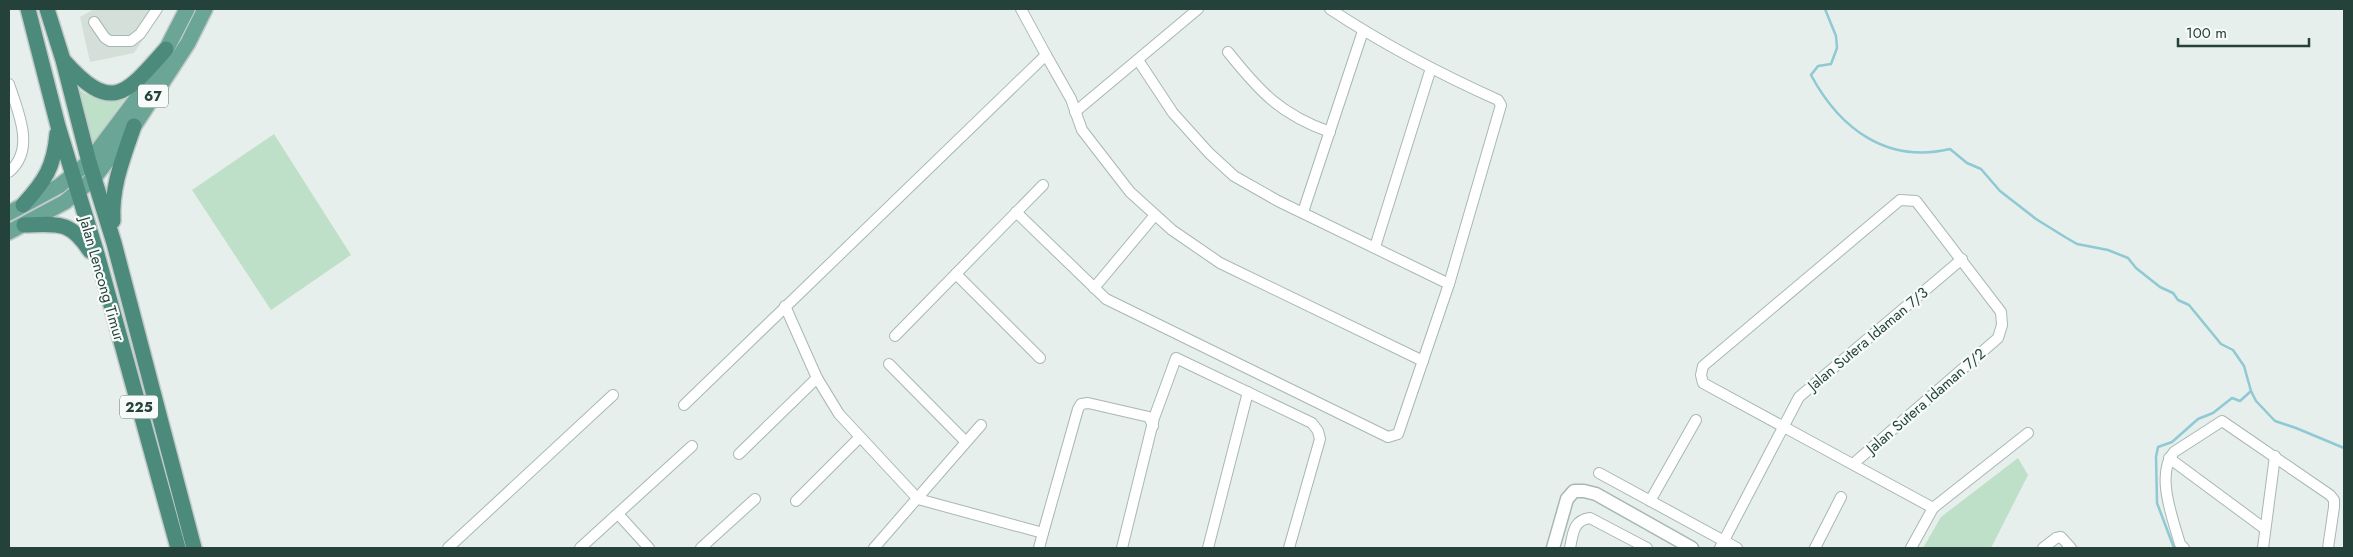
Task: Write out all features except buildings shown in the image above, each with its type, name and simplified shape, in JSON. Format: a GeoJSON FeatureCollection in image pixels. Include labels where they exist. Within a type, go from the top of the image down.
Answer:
{"type":"FeatureCollection","features":[{"type":"Feature","properties":{"kind":"highway","name":"Jalan Lencong Timur"},"geometry":{"type":"LineString","coordinates":[[28,9],[72,177],[99,265],[178,548]]}},
{"type":"Feature","properties":{"kind":"highway","name":"Jalan Lencong Timur"},"geometry":{"type":"LineString","coordinates":[[47,9],[63,60],[89,162],[114,243],[194,548]]}},
{"type":"Feature","properties":{"kind":"highway"},"geometry":{"type":"LineString","coordinates":[[63,60],[92,87],[99,91],[117,94],[129,88],[139,79],[166,49]]}},
{"type":"Feature","properties":{"kind":"highway"},"geometry":{"type":"LineString","coordinates":[[23,205],[41,186],[50,168],[58,126]]}},
{"type":"Feature","properties":{"kind":"highway"},"geometry":{"type":"LineString","coordinates":[[114,243],[114,190],[134,126]]}},
{"type":"Feature","properties":{"kind":"highway"},"geometry":{"type":"LineString","coordinates":[[24,225],[52,224],[68,227],[81,237],[99,265]]}},
{"type":"Feature","properties":{"kind":"main road","name":"67"},"geometry":{"type":"LineString","coordinates":[[9,213],[46,195],[72,177],[89,162],[144,88],[187,9]]}},
{"type":"Feature","properties":{"kind":"main road","name":"67"},"geometry":{"type":"LineString","coordinates":[[9,232],[77,194],[94,178],[134,126],[188,43],[204,9]]}},
{"type":"Feature","properties":{"kind":"street"},"geometry":{"type":"LineString","coordinates":[[94,22],[105,38],[110,41],[131,42],[140,34],[157,9]]}},
{"type":"Feature","properties":{"kind":"street"},"geometry":{"type":"LineString","coordinates":[[1021,9],[1071,98],[1079,125],[1130,192],[1172,230],[1220,263],[1423,361]]}},
{"type":"Feature","properties":{"kind":"street"},"geometry":{"type":"LineString","coordinates":[[1076,112],[1198,9]]}},
{"type":"Feature","properties":{"kind":"street"},"geometry":{"type":"LineString","coordinates":[[1016,212],[1106,299],[1388,437],[1398,434],[1449,284],[1501,105],[1498,100],[1431,68],[1363,31],[1330,9]]}},
{"type":"Feature","properties":{"kind":"street"},"geometry":{"type":"LineString","coordinates":[[1303,212],[1363,31]]}},
{"type":"Feature","properties":{"kind":"street"},"geometry":{"type":"LineString","coordinates":[[1228,52],[1255,86],[1279,107],[1296,118],[1330,132]]}},
{"type":"Feature","properties":{"kind":"street"},"geometry":{"type":"LineString","coordinates":[[684,405],[1046,55]]}},
{"type":"Feature","properties":{"kind":"street"},"geometry":{"type":"LineString","coordinates":[[1138,60],[1173,113],[1209,153],[1234,176],[1449,284]]}},
{"type":"Feature","properties":{"kind":"street"},"geometry":{"type":"LineString","coordinates":[[1374,247],[1431,68]]}},
{"type":"Feature","properties":{"kind":"street"},"geometry":{"type":"LineString","coordinates":[[9,84],[21,119],[23,147],[16,166],[9,172]]}},
{"type":"Feature","properties":{"kind":"street"},"geometry":{"type":"LineString","coordinates":[[895,336],[1043,185]]}},
{"type":"Feature","properties":{"kind":"street"},"geometry":{"type":"LineString","coordinates":[[1933,508],[1703,383],[1701,375],[1703,366],[1900,200],[1916,201],[1962,259]]}},
{"type":"Feature","properties":{"kind":"street"},"geometry":{"type":"LineString","coordinates":[[1094,288],[1155,215]]}},
{"type":"Feature","properties":{"kind":"street","name":"Jalan Sutera Idaman 7/2"},"geometry":{"type":"LineString","coordinates":[[1853,464],[1998,338],[2002,325],[2001,312],[1962,259]]}},
{"type":"Feature","properties":{"kind":"street","name":"Jalan Sutera Idaman 7/3"},"geometry":{"type":"LineString","coordinates":[[1722,545],[1782,426],[1799,397],[1962,259]]}},
{"type":"Feature","properties":{"kind":"street"},"geometry":{"type":"LineString","coordinates":[[956,274],[1040,358]]}},
{"type":"Feature","properties":{"kind":"street"},"geometry":{"type":"LineString","coordinates":[[785,306],[817,378],[839,414],[918,499],[1043,533]]}},
{"type":"Feature","properties":{"kind":"street"},"geometry":{"type":"LineString","coordinates":[[1122,548],[1153,426],[1176,358],[1312,423],[1318,431],[1320,440],[1289,548]]}},
{"type":"Feature","properties":{"kind":"street"},"geometry":{"type":"LineString","coordinates":[[889,364],[965,442]]}},
{"type":"Feature","properties":{"kind":"street"},"geometry":{"type":"LineString","coordinates":[[739,454],[817,378]]}},
{"type":"Feature","properties":{"kind":"street"},"geometry":{"type":"LineString","coordinates":[[1208,548],[1248,392]]}},
{"type":"Feature","properties":{"kind":"street"},"geometry":{"type":"LineString","coordinates":[[448,548],[613,395]]}},
{"type":"Feature","properties":{"kind":"street"},"geometry":{"type":"LineString","coordinates":[[1039,548],[1081,404],[1088,403],[1148,417],[1153,426]]}},
{"type":"Feature","properties":{"kind":"street"},"geometry":{"type":"LineString","coordinates":[[1650,501],[1696,420]]}},
{"type":"Feature","properties":{"kind":"street"},"geometry":{"type":"LineString","coordinates":[[2184,548],[2180,544],[2167,500],[2166,466],[2168,458],[2174,452],[2222,421],[2334,500],[2328,548]]}},
{"type":"Feature","properties":{"kind":"street"},"geometry":{"type":"LineString","coordinates":[[874,548],[981,425]]}},
{"type":"Feature","properties":{"kind":"street"},"geometry":{"type":"LineString","coordinates":[[1911,548],[1933,508],[2028,433]]}},
{"type":"Feature","properties":{"kind":"street"},"geometry":{"type":"LineString","coordinates":[[796,501],[860,437]]}},
{"type":"Feature","properties":{"kind":"street"},"geometry":{"type":"LineString","coordinates":[[580,548],[692,446]]}},
{"type":"Feature","properties":{"kind":"street"},"geometry":{"type":"LineString","coordinates":[[2262,548],[2274,456]]}},
{"type":"Feature","properties":{"kind":"street"},"geometry":{"type":"LineString","coordinates":[[2168,458],[2265,530]]}},
{"type":"Feature","properties":{"kind":"street"},"geometry":{"type":"LineString","coordinates":[[1599,474],[1650,501],[1722,545],[1737,548]]}},
{"type":"Feature","properties":{"kind":"street"},"geometry":{"type":"LineString","coordinates":[[1553,548],[1567,499],[1574,491],[1596,494],[1692,548]]}},
{"type":"Feature","properties":{"kind":"street"},"geometry":{"type":"LineString","coordinates":[[1815,548],[1842,497]]}},
{"type":"Feature","properties":{"kind":"street"},"geometry":{"type":"LineString","coordinates":[[701,548],[755,499]]}},
{"type":"Feature","properties":{"kind":"street"},"geometry":{"type":"LineString","coordinates":[[618,514],[649,548]]}},
{"type":"Feature","properties":{"kind":"street"},"geometry":{"type":"LineString","coordinates":[[1570,548],[1576,524],[1582,519],[1590,518],[1647,548]]}},
{"type":"Feature","properties":{"kind":"street"},"geometry":{"type":"LineString","coordinates":[[2043,548],[2056,538],[2061,537],[2072,548]]}},
{"type":"Feature","properties":{"kind":"shaded area"},"geometry":{"type":"Polygon","coordinates":[[[94,9],[163,9],[134,53],[90,62],[80,17],[94,9]]]}},
{"type":"Feature","properties":{"kind":"green space"},"geometry":{"type":"Polygon","coordinates":[[[76,87],[88,95],[100,99],[113,100],[126,97],[92,145],[76,87]]]}},
{"type":"Feature","properties":{"kind":"green space"},"geometry":{"type":"Polygon","coordinates":[[[274,134],[351,255],[271,310],[192,190],[274,134]]]}},
{"type":"Feature","properties":{"kind":"green space"},"geometry":{"type":"Polygon","coordinates":[[[2018,458],[2028,475],[1991,548],[1923,548],[1941,517],[2018,458]]]}},
{"type":"Feature","properties":{"kind":"waterway"},"geometry":{"type":"LineString","coordinates":[[1825,9],[1836,36],[1837,48],[1831,64],[1818,66],[1811,75],[1836,111],[1851,126],[1868,138],[1886,146],[1906,151],[1927,152],[1950,149],[1967,163],[1981,169],[2000,191],[2036,219],[2065,237],[2077,244],[2108,250],[2128,258],[2136,268],[2160,287],[2173,293],[2178,300],[2189,305],[2221,344],[2233,350],[2244,366],[2256,401],[2275,421],[2344,448]]}},
{"type":"Feature","properties":{"kind":"waterway"},"geometry":{"type":"LineString","coordinates":[[2174,548],[2157,503],[2156,457],[2158,447],[2172,442],[2198,419],[2213,413],[2232,398],[2240,401],[2251,391]]}}]}
